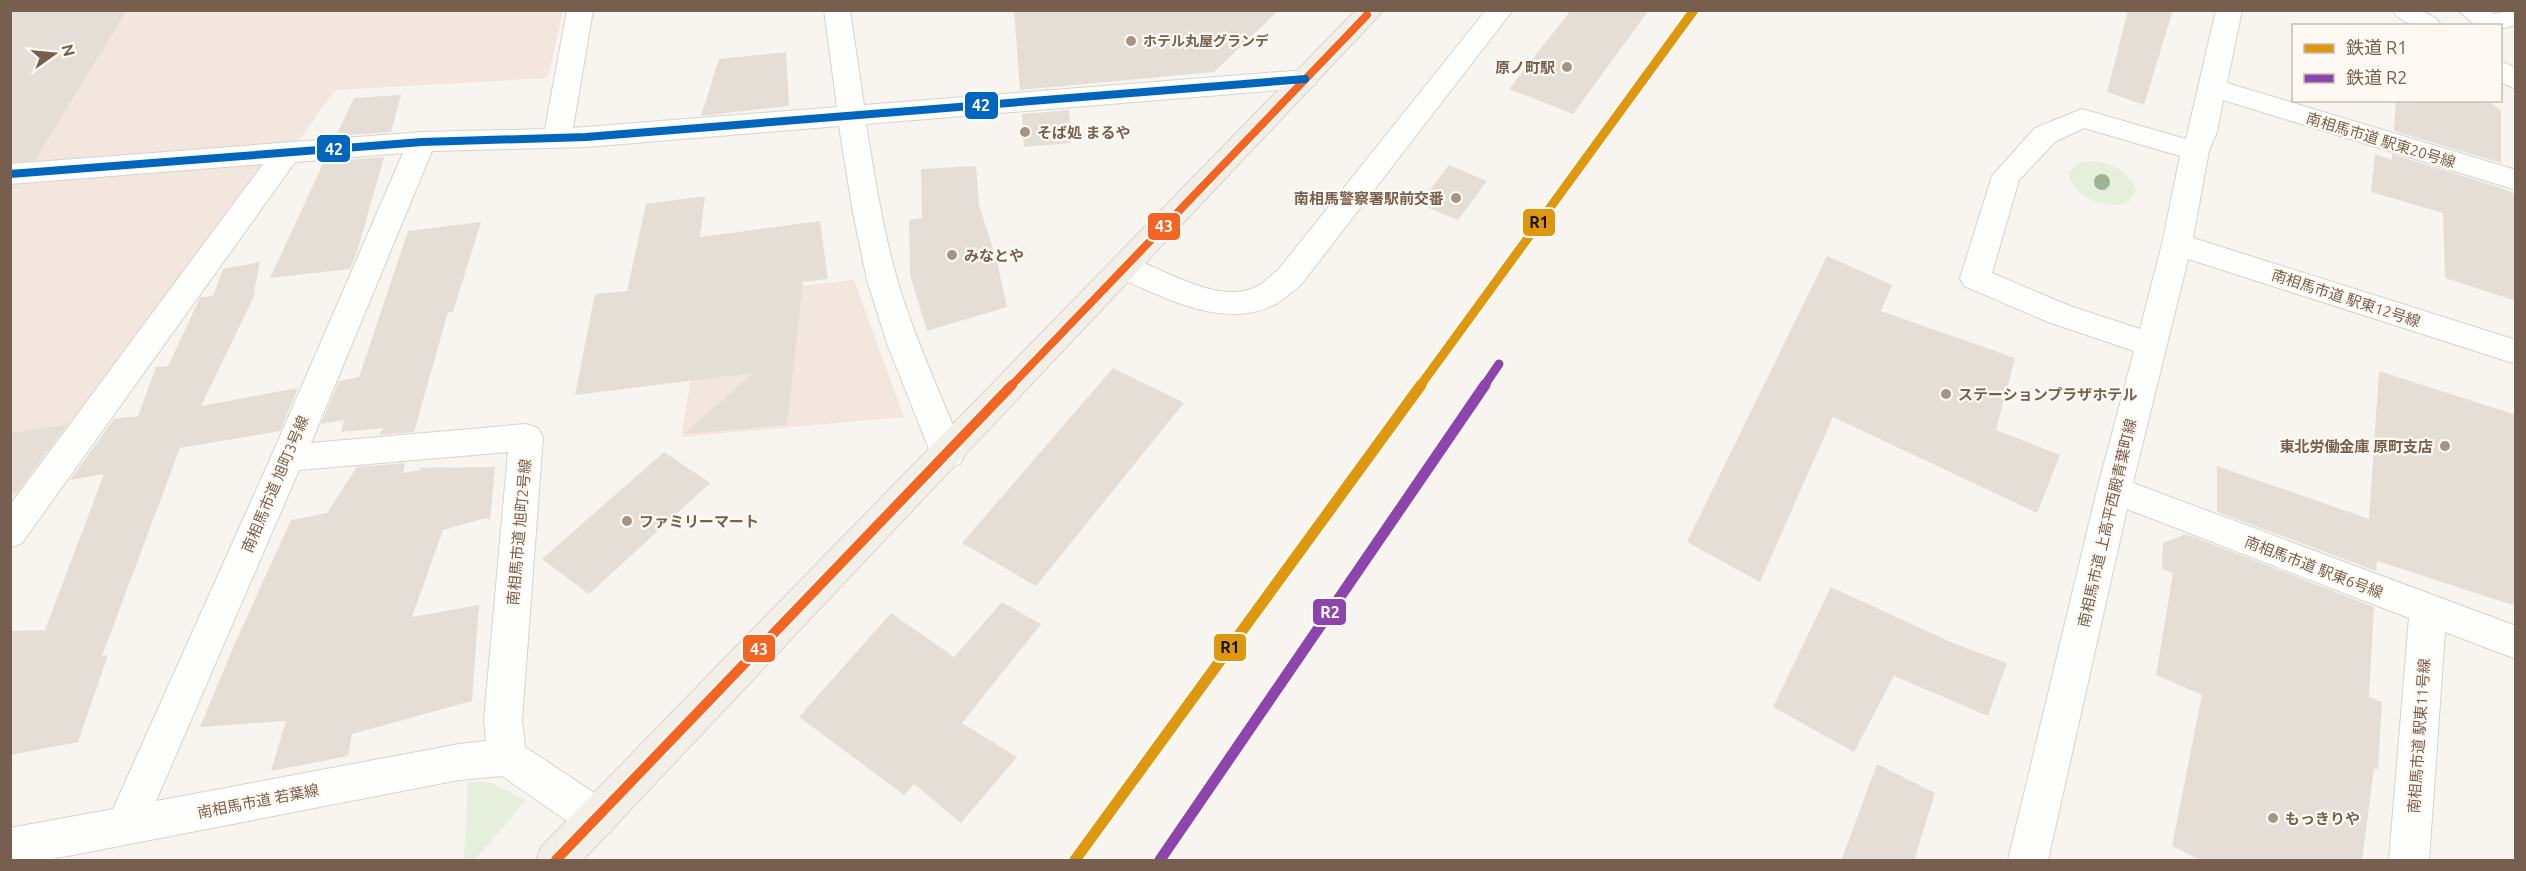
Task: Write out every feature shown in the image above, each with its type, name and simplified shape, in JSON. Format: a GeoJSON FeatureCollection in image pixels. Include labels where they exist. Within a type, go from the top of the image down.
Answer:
{"type":"FeatureCollection","features":[{"type":"Feature","properties":{"kind":"main road"},"geometry":{"type":"LineString","coordinates":[[556,861],[1371,10]]}},
{"type":"Feature","properties":{"kind":"street"},"geometry":{"type":"LineString","coordinates":[[557,138],[580,10]]}},
{"type":"Feature","properties":{"kind":"street"},"geometry":{"type":"LineString","coordinates":[[837,10],[850,115],[867,214],[882,281],[903,348],[948,454]]}},
{"type":"Feature","properties":{"kind":"street"},"geometry":{"type":"LineString","coordinates":[[1126,267],[1178,292],[1226,302],[1259,299],[1289,278],[1500,10]]}},
{"type":"Feature","properties":{"kind":"street","name":"南相馬市道 上高平西殿青葉町線"},"geometry":{"type":"LineString","coordinates":[[2028,861],[2114,490],[2177,244],[2195,151],[2203,132],[2229,10]]}},
{"type":"Feature","properties":{"kind":"street"},"geometry":{"type":"LineString","coordinates":[[2405,10],[2426,24]]}},
{"type":"Feature","properties":{"kind":"street"},"geometry":{"type":"LineString","coordinates":[[2471,10],[2490,23],[2516,17]]}},
{"type":"Feature","properties":{"kind":"street"},"geometry":{"type":"LineString","coordinates":[[2502,71],[2516,80]]}},
{"type":"Feature","properties":{"kind":"street"},"geometry":{"type":"LineString","coordinates":[[10,174],[422,142],[557,138],[1305,79]]}},
{"type":"Feature","properties":{"kind":"street","name":"南相馬市道 駅東20号線"},"geometry":{"type":"LineString","coordinates":[[2213,88],[2354,133],[2516,180]]}},
{"type":"Feature","properties":{"kind":"street"},"geometry":{"type":"LineString","coordinates":[[2151,345],[2059,314],[1975,278],[2006,176],[2045,135],[2082,118],[2195,151]]}},
{"type":"Feature","properties":{"kind":"street","name":"南相馬市道 旭町3号線"},"geometry":{"type":"LineString","coordinates":[[126,825],[288,457],[422,142]]}},
{"type":"Feature","properties":{"kind":"street"},"geometry":{"type":"LineString","coordinates":[[10,533],[286,154]]}},
{"type":"Feature","properties":{"kind":"street","name":"南相馬市道 駅東12号線"},"geometry":{"type":"LineString","coordinates":[[2177,244],[2516,352]]}},
{"type":"Feature","properties":{"kind":"street","name":"南相馬市道 旭町2号線"},"geometry":{"type":"LineString","coordinates":[[288,457],[327,456],[526,437],[503,720],[507,757]]}},
{"type":"Feature","properties":{"kind":"street","name":"南相馬市道 駅東6号線"},"geometry":{"type":"LineString","coordinates":[[2114,490],[2516,643]]}},
{"type":"Feature","properties":{"kind":"street","name":"南相馬市道 駅東11号線"},"geometry":{"type":"LineString","coordinates":[[2409,861],[2428,611]]}},
{"type":"Feature","properties":{"kind":"street"},"geometry":{"type":"LineString","coordinates":[[507,757],[597,818]]}},
{"type":"Feature","properties":{"kind":"street","name":"南相馬市道 若葉線"},"geometry":{"type":"LineString","coordinates":[[10,848],[459,762],[507,757]]}},
{"type":"Feature","properties":{"kind":"shaded area"},"geometry":{"type":"Polygon","coordinates":[[[11,11],[563,11],[548,78],[335,90],[295,146],[11,501],[11,11]]]}},
{"type":"Feature","properties":{"kind":"shaded area"},"geometry":{"type":"Polygon","coordinates":[[[854,280],[904,417],[681,437],[705,296],[854,280]]]}},
{"type":"Feature","properties":{"kind":"green space"},"geometry":{"type":"Polygon","coordinates":[[[2088,161],[2110,165],[2128,176],[2136,189],[2131,198],[2123,204],[2101,204],[2079,192],[2072,183],[2069,173],[2078,163],[2088,161]]]}},
{"type":"Feature","properties":{"kind":"green space"},"geometry":{"type":"Polygon","coordinates":[[[468,782],[492,783],[526,800],[475,860],[464,860],[468,782]]]}},
{"type":"Feature","properties":{"kind":"building"},"geometry":{"type":"Polygon","coordinates":[[[10,10],[127,10],[35,160],[10,162],[10,10]]]}},
{"type":"Feature","properties":{"kind":"building","name":"ホテル丸屋グランデ"},"geometry":{"type":"Polygon","coordinates":[[[1014,10],[1279,10],[1214,72],[1020,90],[1014,10]]]}},
{"type":"Feature","properties":{"kind":"building","name":"原ノ町駅"},"geometry":{"type":"Polygon","coordinates":[[[1571,10],[1649,10],[1573,114],[1509,89],[1571,10]]]}},
{"type":"Feature","properties":{"kind":"building"},"geometry":{"type":"Polygon","coordinates":[[[2128,10],[2173,10],[2144,105],[2107,92],[2128,10]]]}},
{"type":"Feature","properties":{"kind":"building"},"geometry":{"type":"Polygon","coordinates":[[[786,52],[789,106],[701,116],[719,59],[786,52]]]}},
{"type":"Feature","properties":{"kind":"building"},"geometry":{"type":"Polygon","coordinates":[[[401,95],[391,132],[336,136],[354,98],[401,95]]]}},
{"type":"Feature","properties":{"kind":"building"},"geometry":{"type":"Polygon","coordinates":[[[2396,102],[2489,102],[2501,110],[2501,163],[2394,131],[2396,102]]]}},
{"type":"Feature","properties":{"kind":"building"},"geometry":{"type":"Polygon","coordinates":[[[1069,110],[1071,143],[1024,147],[1022,114],[1069,110]]]}},
{"type":"Feature","properties":{"kind":"building"},"geometry":{"type":"Polygon","coordinates":[[[2375,154],[2392,160],[2392,154],[2516,194],[2516,301],[2445,278],[2443,213],[2371,192],[2375,154]]]}},
{"type":"Feature","properties":{"kind":"building"},"geometry":{"type":"Polygon","coordinates":[[[384,157],[350,269],[270,278],[324,162],[384,157]]]}},
{"type":"Feature","properties":{"kind":"building"},"geometry":{"type":"Polygon","coordinates":[[[1449,165],[1487,181],[1458,220],[1419,204],[1449,165]]]}},
{"type":"Feature","properties":{"kind":"building"},"geometry":{"type":"Polygon","coordinates":[[[976,166],[979,205],[997,261],[1007,307],[927,331],[910,275],[909,220],[922,218],[921,169],[976,166]]]}},
{"type":"Feature","properties":{"kind":"building"},"geometry":{"type":"Polygon","coordinates":[[[705,196],[700,237],[820,221],[828,279],[803,282],[787,425],[684,434],[753,373],[575,395],[595,294],[627,291],[646,204],[705,196]]]}},
{"type":"Feature","properties":{"kind":"building"},"geometry":{"type":"Polygon","coordinates":[[[481,222],[453,312],[448,312],[414,432],[379,435],[384,428],[341,432],[344,420],[321,424],[339,381],[359,377],[408,231],[481,222]]]}},
{"type":"Feature","properties":{"kind":"building"},"geometry":{"type":"Polygon","coordinates":[[[1827,256],[1892,285],[1881,311],[2015,358],[1996,430],[2060,455],[2037,513],[1833,417],[1760,582],[1687,542],[1827,256]]]}},
{"type":"Feature","properties":{"kind":"building"},"geometry":{"type":"Polygon","coordinates":[[[260,262],[254,292],[256,292],[201,406],[298,388],[280,431],[180,448],[102,656],[108,655],[78,742],[10,755],[10,631],[45,630],[104,474],[70,480],[114,419],[138,416],[156,367],[168,366],[199,300],[201,297],[213,296],[223,269],[260,262]]]}},
{"type":"Feature","properties":{"kind":"building"},"geometry":{"type":"Polygon","coordinates":[[[1113,368],[1184,403],[1036,586],[962,543],[1113,368]]]}},
{"type":"Feature","properties":{"kind":"building"},"geometry":{"type":"Polygon","coordinates":[[[2379,371],[2516,415],[2516,606],[2377,561],[2376,571],[2217,512],[2217,466],[2369,519],[2379,371]]]}},
{"type":"Feature","properties":{"kind":"building"},"geometry":{"type":"Polygon","coordinates":[[[66,425],[18,491],[10,492],[10,433],[66,425]]]}},
{"type":"Feature","properties":{"kind":"building","name":"ファミリーマート"},"geometry":{"type":"Polygon","coordinates":[[[664,452],[710,483],[589,594],[542,559],[664,452]]]}},
{"type":"Feature","properties":{"kind":"building"},"geometry":{"type":"Polygon","coordinates":[[[405,463],[403,473],[421,470],[419,468],[495,467],[490,520],[486,518],[443,530],[412,617],[479,605],[472,701],[352,734],[348,756],[271,771],[286,721],[200,727],[235,643],[291,520],[327,513],[357,467],[405,463]]]}},
{"type":"Feature","properties":{"kind":"building"},"geometry":{"type":"Polygon","coordinates":[[[2186,534],[2374,607],[2369,697],[2382,702],[2378,770],[2374,768],[2362,861],[2202,861],[2172,846],[2202,695],[2156,675],[2173,573],[2162,569],[2163,543],[2186,534]]]}},
{"type":"Feature","properties":{"kind":"building"},"geometry":{"type":"Polygon","coordinates":[[[1831,587],[1955,644],[2007,663],[1988,716],[1894,676],[1854,752],[1773,707],[1831,587]]]}},
{"type":"Feature","properties":{"kind":"building"},"geometry":{"type":"Polygon","coordinates":[[[1002,602],[1041,624],[962,723],[1017,757],[961,823],[914,784],[904,795],[799,717],[891,613],[954,657],[1002,602]]]}},
{"type":"Feature","properties":{"kind":"building"},"geometry":{"type":"Polygon","coordinates":[[[1877,764],[1935,793],[1914,861],[1841,861],[1877,764]]]}},
{"type":"Feature","properties":{"kind":"rail line","name":"R1"},"geometry":{"type":"LineString","coordinates":[[1075,860],[1694,10]]}},
{"type":"Feature","properties":{"kind":"rail line","name":"R2"},"geometry":{"type":"LineString","coordinates":[[1160,860],[1499,364]]}},
{"type":"Feature","properties":{"kind":"transit line","name":"43"},"geometry":{"type":"LineString","coordinates":[[556,860],[1367,15]]}},
{"type":"Feature","properties":{"kind":"transit line","name":"42"},"geometry":{"type":"LineString","coordinates":[[10,174],[422,142],[586,137],[1305,79]]}},
{"type":"Feature","properties":{"kind":"place","name":"ホテル丸屋グランデ"},"geometry":{"type":"Point","coordinates":[1131,41]}},
{"type":"Feature","properties":{"kind":"place","name":"原ノ町駅"},"geometry":{"type":"Point","coordinates":[1567,67]}},
{"type":"Feature","properties":{"kind":"place","name":"そば処 まるや"},"geometry":{"type":"Point","coordinates":[1025,132]}},
{"type":"Feature","properties":{"kind":"place","name":"南相馬警察署駅前交番"},"geometry":{"type":"Point","coordinates":[1456,198]}},
{"type":"Feature","properties":{"kind":"place","name":"みなとや"},"geometry":{"type":"Point","coordinates":[952,255]}},
{"type":"Feature","properties":{"kind":"place","name":"ステーションプラザホテル"},"geometry":{"type":"Point","coordinates":[1946,394]}},
{"type":"Feature","properties":{"kind":"place","name":"東北労働金庫 原町支店"},"geometry":{"type":"Point","coordinates":[2445,446]}},
{"type":"Feature","properties":{"kind":"place","name":"ファミリーマート"},"geometry":{"type":"Point","coordinates":[627,521]}},
{"type":"Feature","properties":{"kind":"place","name":"もっきりや"},"geometry":{"type":"Point","coordinates":[2273,818]}}]}
